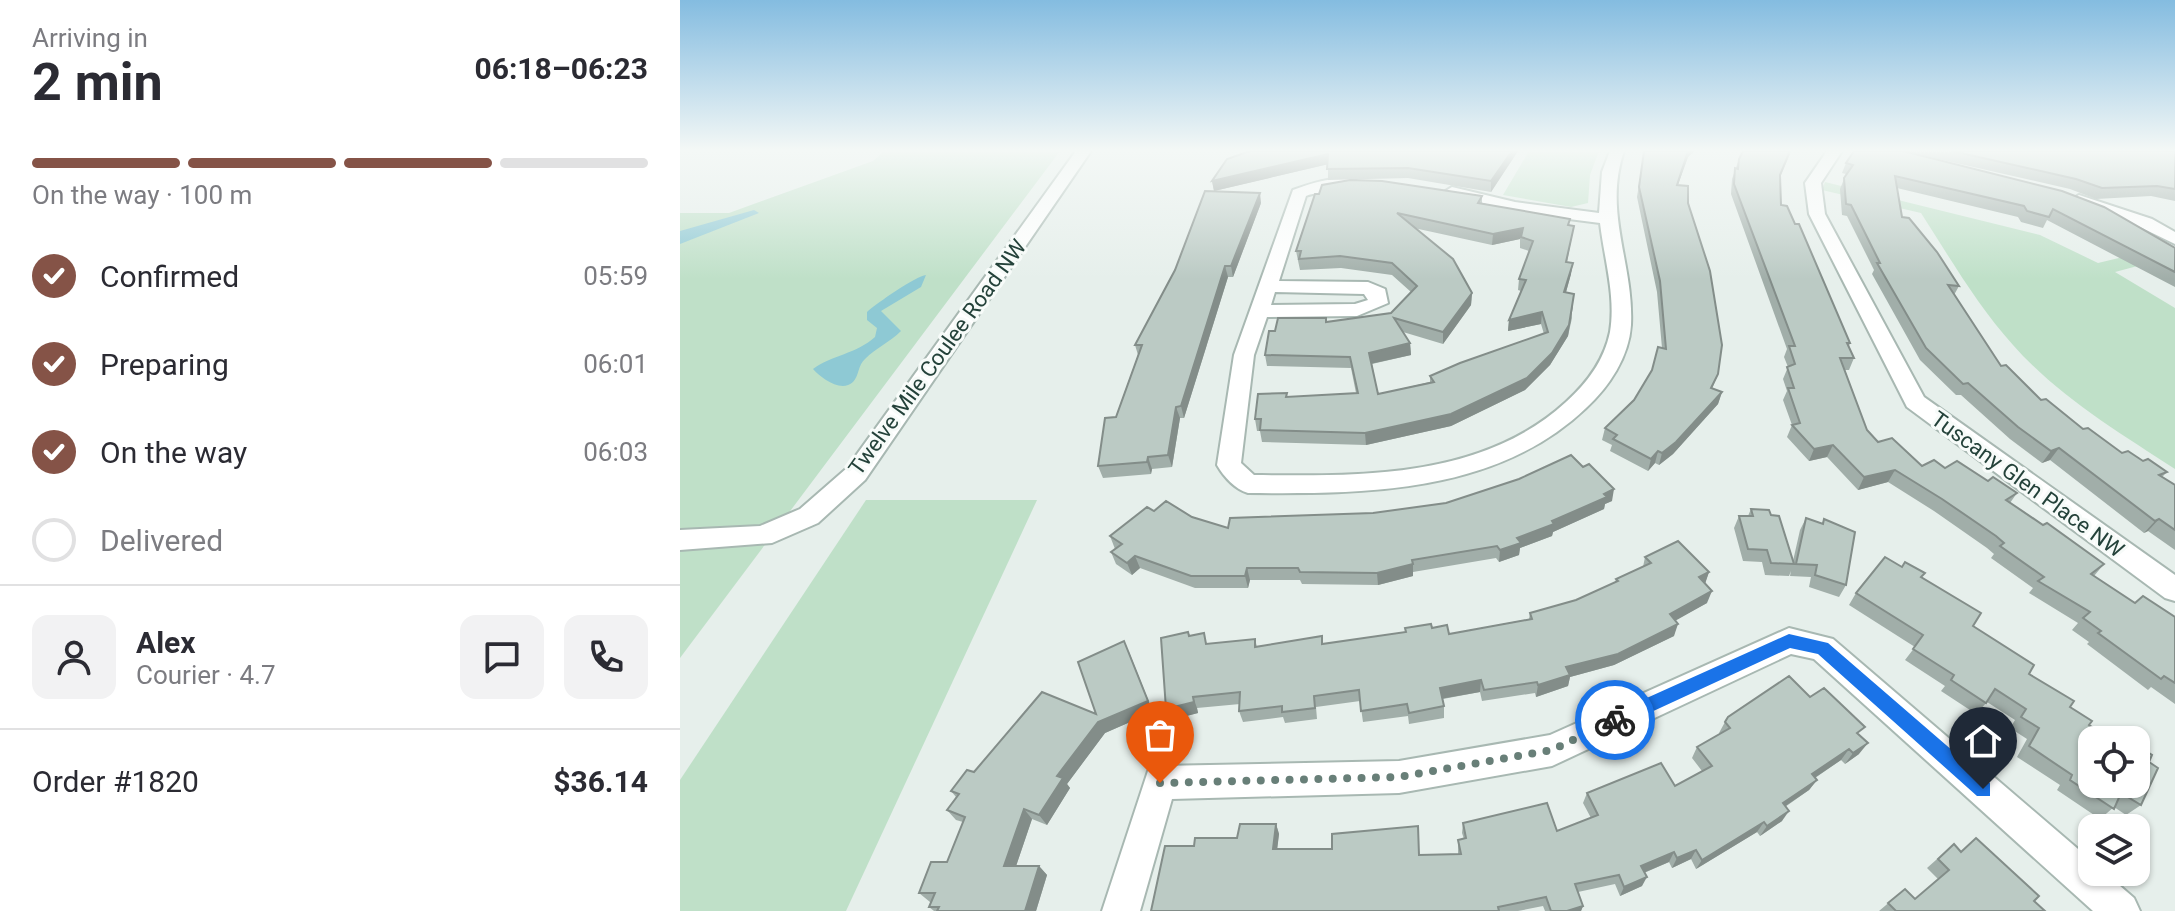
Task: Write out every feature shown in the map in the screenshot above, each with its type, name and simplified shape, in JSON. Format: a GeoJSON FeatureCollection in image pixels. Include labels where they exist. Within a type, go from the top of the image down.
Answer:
{"type":"FeatureCollection","features":[{"type":"Feature","properties":{"kind":"street","name":"Twelve Mile Coulee Road NW"},"geometry":{"type":"LineString","coordinates":[[680,540],[763,536],[809,516],[856,474],[1054,194]]}},
{"type":"Feature","properties":{"kind":"street"},"geometry":{"type":"LineString","coordinates":[[1299,194],[1244,355],[1229,465],[1248,484],[1327,485],[1394,479],[1468,465],[1517,447],[1556,425],[1602,378],[1614,352],[1621,324],[1606,194]]}},
{"type":"Feature","properties":{"kind":"street"},"geometry":{"type":"LineString","coordinates":[[1453,194],[1515,207],[1607,219]]}},
{"type":"Feature","properties":{"kind":"street","name":"Tuscany Glen Place NW"},"geometry":{"type":"LineString","coordinates":[[1814,194],[1817,214],[1915,402],[2175,590]]}},
{"type":"Feature","properties":{"kind":"street"},"geometry":{"type":"LineString","coordinates":[[2055,194],[2146,223],[2175,239]]}},
{"type":"Feature","properties":{"kind":"street"},"geometry":{"type":"LineString","coordinates":[[2146,223],[2165,215]]}},
{"type":"Feature","properties":{"kind":"street"},"geometry":{"type":"LineString","coordinates":[[1261,311],[1357,310],[1378,303],[1378,293],[1368,288],[1269,286]]}},
{"type":"Feature","properties":{"kind":"street"},"geometry":{"type":"LineString","coordinates":[[1121,911],[1160,783],[1399,777],[1552,750],[1789,641],[1822,648],[2121,911]]}},
{"type":"Feature","properties":{"kind":"green space"},"geometry":{"type":"Polygon","coordinates":[[[783,194],[1028,194],[680,658],[680,213],[729,213],[783,194]]]}},
{"type":"Feature","properties":{"kind":"green space"},"geometry":{"type":"Polygon","coordinates":[[[1589,194],[1588,203],[1571,207],[1503,195],[1589,194]]]}},
{"type":"Feature","properties":{"kind":"green space"},"geometry":{"type":"Polygon","coordinates":[[[1837,194],[1872,194],[2040,235],[2098,263],[2169,246],[2175,256],[2115,272],[2175,308],[2175,469],[2049,381],[2013,345],[1964,281],[1921,213],[1837,194]]]}},
{"type":"Feature","properties":{"kind":"green space"},"geometry":{"type":"Polygon","coordinates":[[[866,500],[1037,500],[846,911],[680,911],[680,780],[866,500]]]}},
{"type":"Feature","properties":{"kind":"water"},"geometry":{"type":"Polygon","coordinates":[[[754,210],[759,213],[680,244],[680,231],[754,210]]]}},
{"type":"Feature","properties":{"kind":"water"},"geometry":{"type":"Polygon","coordinates":[[[926,275],[921,287],[881,311],[901,331],[865,359],[853,382],[837,385],[813,369],[875,337],[877,328],[867,320],[867,312],[926,275]]]}},
{"type":"Feature","properties":{"kind":"building"},"geometry":{"type":"Polygon","coordinates":[[[1204,194],[1260,194],[1231,266],[1225,266],[1181,406],[1176,407],[1168,455],[1148,457],[1147,462],[1098,466],[1105,418],[1116,417],[1142,345],[1135,345],[1175,270],[1204,194]]]}},
{"type":"Feature","properties":{"kind":"building"},"geometry":{"type":"Polygon","coordinates":[[[1315,194],[1465,194],[1482,196],[1478,203],[1570,219],[1568,225],[1574,226],[1566,262],[1573,263],[1564,292],[1574,294],[1569,325],[1552,353],[1527,378],[1451,414],[1365,433],[1260,430],[1261,419],[1255,419],[1258,394],[1287,393],[1286,397],[1358,393],[1350,357],[1265,355],[1269,331],[1275,331],[1278,318],[1326,318],[1326,322],[1391,313],[1417,286],[1392,263],[1340,256],[1299,259],[1301,251],[1296,251],[1315,194]],[[1397,213],[1453,259],[1472,293],[1443,332],[1394,318],[1410,343],[1369,353],[1378,394],[1434,382],[1430,376],[1548,332],[1542,312],[1509,320],[1526,280],[1519,279],[1533,241],[1521,237],[1523,228],[1493,234],[1397,213]]]}},
{"type":"Feature","properties":{"kind":"building"},"geometry":{"type":"Polygon","coordinates":[[[1640,194],[1688,194],[1688,203],[1710,271],[1722,345],[1718,374],[1711,388],[1722,392],[1676,442],[1662,453],[1658,451],[1651,459],[1613,439],[1617,435],[1605,428],[1634,400],[1652,370],[1658,347],[1666,349],[1660,281],[1640,194]]]}},
{"type":"Feature","properties":{"kind":"building"},"geometry":{"type":"Polygon","coordinates":[[[1738,194],[1781,194],[1781,205],[1787,206],[1795,224],[1799,224],[1850,343],[1847,343],[1854,358],[1840,358],[1867,430],[1878,442],[1892,438],[1922,466],[1934,460],[1945,468],[1957,461],[1988,481],[1993,477],[2017,493],[2006,500],[2043,525],[2047,523],[2104,564],[2091,574],[2135,603],[2143,596],[2175,617],[2175,683],[2164,676],[2161,679],[2098,633],[2101,631],[2083,618],[2090,612],[2038,581],[2044,577],[2000,546],[2004,543],[1996,536],[1942,499],[1895,470],[1864,477],[1833,445],[1814,449],[1792,425],[1800,423],[1788,388],[1794,388],[1787,367],[1795,364],[1789,346],[1795,346],[1738,194]]]}},
{"type":"Feature","properties":{"kind":"building"},"geometry":{"type":"Polygon","coordinates":[[[1845,194],[1898,194],[1902,217],[1909,218],[1937,252],[1959,286],[1948,285],[2001,366],[2006,365],[2041,400],[2046,399],[2083,429],[2088,428],[2122,453],[2128,451],[2143,461],[2148,459],[2167,472],[2159,475],[2175,485],[2175,530],[2159,519],[2155,521],[2059,448],[2051,451],[2018,427],[1968,383],[1963,384],[1926,348],[1877,263],[1880,263],[1851,205],[1846,204],[1845,194]]]}},
{"type":"Feature","properties":{"kind":"building"},"geometry":{"type":"Polygon","coordinates":[[[1970,194],[2069,194],[2104,207],[2175,248],[2175,272],[2053,209],[2049,217],[2027,211],[2024,206],[1970,194]]]}},
{"type":"Feature","properties":{"kind":"building"},"geometry":{"type":"Polygon","coordinates":[[[1571,455],[1583,467],[1589,464],[1614,489],[1604,494],[1607,497],[1552,521],[1554,524],[1517,538],[1521,543],[1500,550],[1497,546],[1412,560],[1413,564],[1377,573],[1247,568],[1245,576],[1191,576],[1135,556],[1127,563],[1111,552],[1122,544],[1110,536],[1147,507],[1154,511],[1166,501],[1192,517],[1228,528],[1230,518],[1373,513],[1446,503],[1519,479],[1571,455]]]}},
{"type":"Feature","properties":{"kind":"building"},"geometry":{"type":"Polygon","coordinates":[[[1751,509],[1769,510],[1771,515],[1779,516],[1794,564],[1771,563],[1767,550],[1748,549],[1739,516],[1753,516],[1751,509]]]}},
{"type":"Feature","properties":{"kind":"building"},"geometry":{"type":"Polygon","coordinates":[[[1806,518],[1823,524],[1824,519],[1855,532],[1846,585],[1815,575],[1817,565],[1796,564],[1806,518]]]}},
{"type":"Feature","properties":{"kind":"building"},"geometry":{"type":"Polygon","coordinates":[[[1678,541],[1709,572],[1699,577],[1712,591],[1670,614],[1678,624],[1618,654],[1566,667],[1570,675],[1538,685],[1537,682],[1484,690],[1481,680],[1440,688],[1444,706],[1409,713],[1407,704],[1361,711],[1359,690],[1314,696],[1315,708],[1282,712],[1282,706],[1239,711],[1240,692],[1193,697],[1194,702],[1166,709],[1161,638],[1188,632],[1189,636],[1204,633],[1206,644],[1255,639],[1255,647],[1322,636],[1322,644],[1406,632],[1405,628],[1431,624],[1432,628],[1447,625],[1449,634],[1532,619],[1530,613],[1576,600],[1618,581],[1616,579],[1651,563],[1645,557],[1678,541]]]}},
{"type":"Feature","properties":{"kind":"building"},"geometry":{"type":"Polygon","coordinates":[[[1885,557],[1902,567],[1905,562],[1925,573],[1921,577],[1981,613],[1973,626],[2034,665],[2029,674],[2074,701],[2070,707],[2092,721],[2091,726],[2078,726],[2078,785],[2070,780],[2072,775],[2029,746],[2039,728],[2021,717],[2026,709],[1995,689],[1986,703],[1951,680],[1954,675],[1913,649],[1923,635],[1856,593],[1885,557]]]}},
{"type":"Feature","properties":{"kind":"building"},"geometry":{"type":"Polygon","coordinates":[[[1124,641],[1148,701],[1098,722],[1057,776],[1063,778],[1039,815],[1024,809],[1004,866],[1039,866],[1025,911],[937,911],[939,907],[929,907],[935,893],[919,893],[931,862],[947,862],[965,817],[947,810],[959,794],[951,791],[967,770],[974,772],[1042,692],[1096,714],[1078,662],[1124,641]]]}},
{"type":"Feature","properties":{"kind":"building"},"geometry":{"type":"Polygon","coordinates":[[[1789,676],[1810,697],[1824,688],[1865,727],[1857,733],[1868,743],[1853,753],[1849,749],[1812,774],[1817,780],[1783,803],[1789,811],[1767,826],[1764,822],[1702,860],[1696,850],[1677,858],[1674,852],[1641,866],[1647,877],[1624,887],[1619,875],[1575,884],[1583,906],[1567,911],[1551,911],[1546,897],[1498,907],[1499,911],[1151,911],[1165,846],[1194,846],[1195,838],[1237,838],[1240,824],[1276,824],[1273,849],[1332,849],[1332,834],[1418,826],[1419,855],[1461,854],[1458,840],[1466,838],[1463,823],[1547,803],[1557,831],[1598,815],[1587,793],[1661,763],[1675,786],[1712,766],[1697,747],[1730,728],[1725,722],[1728,717],[1789,676]]]}},
{"type":"Feature","properties":{"kind":"building"},"geometry":{"type":"Polygon","coordinates":[[[2150,763],[2158,768],[2150,785],[2150,763]]]}},
{"type":"Feature","properties":{"kind":"building"},"geometry":{"type":"Polygon","coordinates":[[[2097,798],[2119,798],[2114,809],[2097,798]]]}},
{"type":"Feature","properties":{"kind":"building"},"geometry":{"type":"Polygon","coordinates":[[[2129,798],[2144,798],[2141,805],[2129,798]]]}},
{"type":"Feature","properties":{"kind":"building"},"geometry":{"type":"Polygon","coordinates":[[[1976,838],[2039,896],[2034,901],[2045,911],[1896,911],[1888,903],[1905,889],[1915,899],[1949,870],[1938,859],[1954,844],[1961,852],[1976,838]]]}},
{"type":"Feature","properties":{"kind":"way so far"},"geometry":{"type":"LineString","coordinates":[[1160,783],[1399,777],[1552,750],[1615,720]]}},
{"type":"Feature","properties":{"kind":"route"},"geometry":{"type":"LineString","coordinates":[[1615,720],[1789,641],[1822,648],[1983,789]]}}]}
